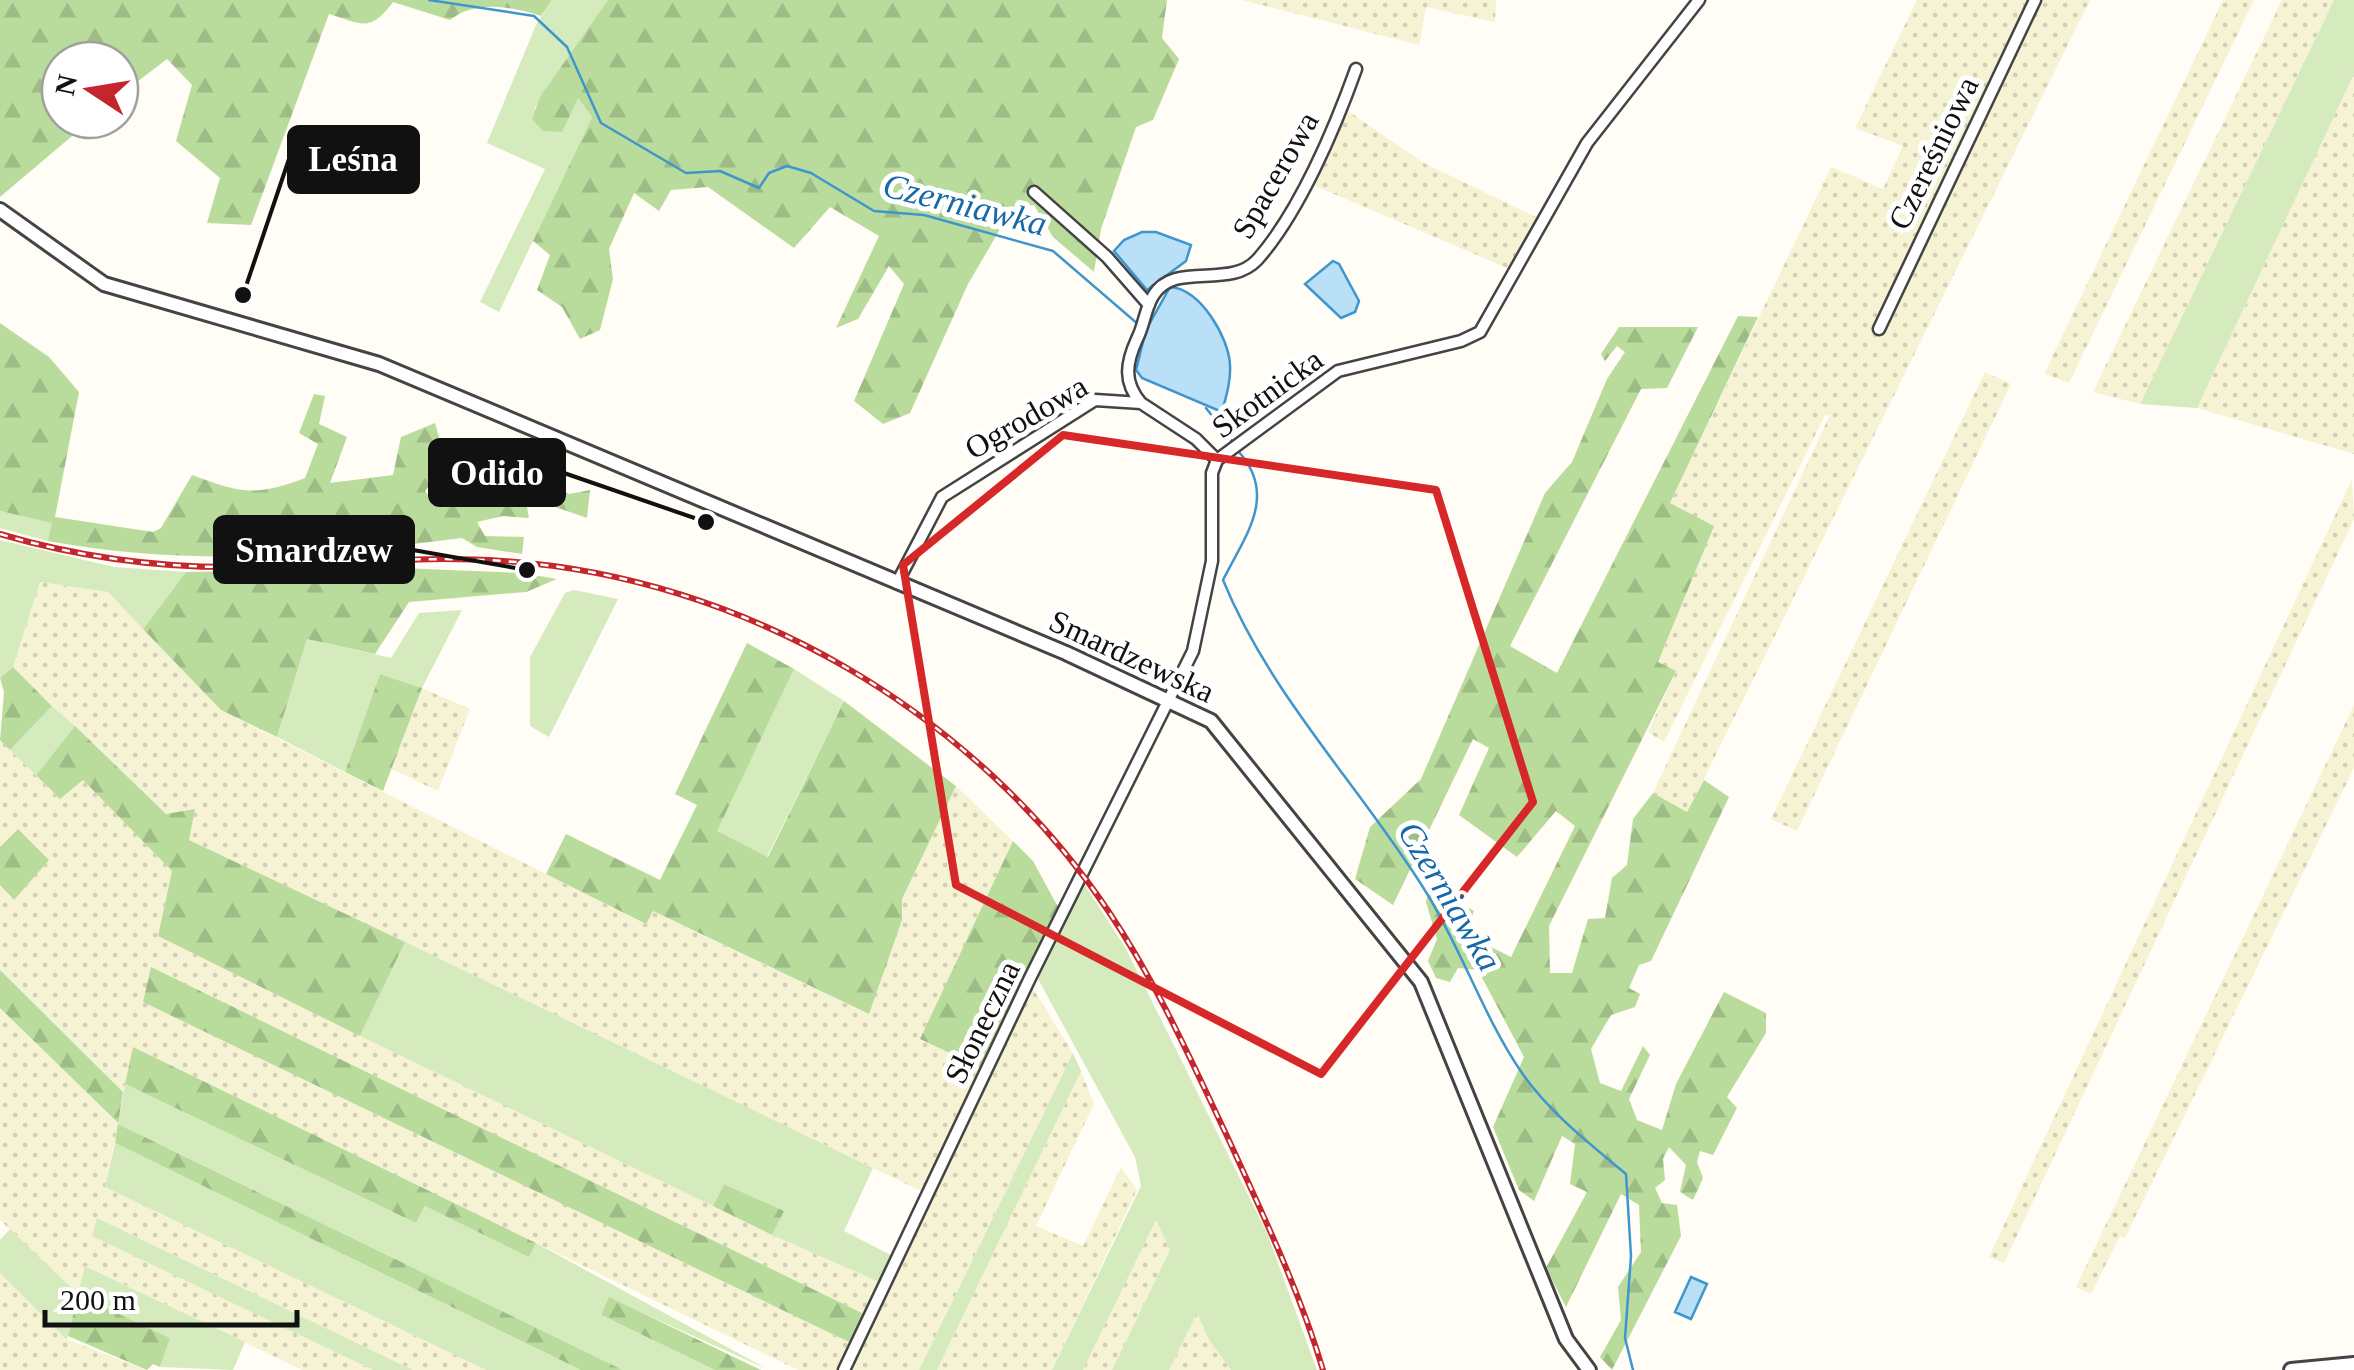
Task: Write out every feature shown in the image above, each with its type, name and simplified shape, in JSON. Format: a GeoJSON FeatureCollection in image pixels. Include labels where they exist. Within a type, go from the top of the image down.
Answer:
{"type":"FeatureCollection","features":[{"type":"Feature","properties":{"kind":"street","name":"Skotnicka"},"geometry":{"type":"LineString","coordinates":[[1167,697],[1193,651],[1204,613],[1212,562],[1212,473],[1217,460],[1338,371],[1469,339],[1480,332],[1587,143],[1699,0]]}},
{"type":"Feature","properties":{"kind":"street","name":"Czereśniowa"},"geometry":{"type":"LineString","coordinates":[[1879,329],[2035,0]]}},
{"type":"Feature","properties":{"kind":"street","name":"Spacerowa"},"geometry":{"type":"LineString","coordinates":[[1149,305],[1157,290],[1173,281],[1239,274],[1258,259],[1293,204],[1356,69]]}},
{"type":"Feature","properties":{"kind":"street"},"geometry":{"type":"LineString","coordinates":[[1034,192],[1108,257],[1149,305],[1128,362],[1129,382],[1141,403]]}},
{"type":"Feature","properties":{"kind":"street","name":"Smardzewska"},"geometry":{"type":"LineString","coordinates":[[0,210],[104,284],[387,367],[1202,714],[1228,738],[1421,982],[1566,1339],[1590,1370]]}},
{"type":"Feature","properties":{"kind":"street","name":"Ogrodowa"},"geometry":{"type":"LineString","coordinates":[[897,583],[942,497],[1095,400],[1141,403],[1196,439],[1217,460]]}},
{"type":"Feature","properties":{"kind":"street","name":"Słoneczna"},"geometry":{"type":"LineString","coordinates":[[844,1370],[1167,697]]}},
{"type":"Feature","properties":{"kind":"street"},"geometry":{"type":"LineString","coordinates":[[2290,1370],[2354,1364]]}},
{"type":"Feature","properties":{"kind":"highlighted area"},"geometry":{"type":"Polygon","coordinates":[[[1063,435],[1436,490],[1533,802],[1321,1074],[956,885],[903,565],[1063,435]]]}},
{"type":"Feature","properties":{"kind":"shaded area"},"geometry":{"type":"Polygon","coordinates":[[[1242,0],[1496,0],[1495,22],[1426,7],[1419,45],[1242,0]]]}},
{"type":"Feature","properties":{"kind":"shaded area"},"geometry":{"type":"Polygon","coordinates":[[[1917,0],[2090,0],[1687,813],[1653,793],[1830,415],[1825,415],[1664,742],[1648,732],[1676,671],[1658,663],[1713,526],[1670,503],[1831,167],[1883,189],[1903,146],[1855,128],[1917,0]]]}},
{"type":"Feature","properties":{"kind":"shaded area"},"geometry":{"type":"Polygon","coordinates":[[[2223,0],[2254,0],[2069,383],[2044,374],[2223,0]]]}},
{"type":"Feature","properties":{"kind":"shaded area"},"geometry":{"type":"Polygon","coordinates":[[[2282,0],[2334,0],[2140,404],[2093,392],[2282,0]]]}},
{"type":"Feature","properties":{"kind":"shaded area"},"geometry":{"type":"Polygon","coordinates":[[[2354,74],[2354,454],[2197,408],[2354,74]]]}},
{"type":"Feature","properties":{"kind":"shaded area"},"geometry":{"type":"Polygon","coordinates":[[[1344,108],[1422,162],[1540,219],[1512,270],[1306,182],[1344,108]]]}},
{"type":"Feature","properties":{"kind":"shaded area"},"geometry":{"type":"Polygon","coordinates":[[[1985,372],[2011,384],[1797,831],[1771,819],[1985,372]]]}},
{"type":"Feature","properties":{"kind":"shaded area"},"geometry":{"type":"Polygon","coordinates":[[[2352,479],[2354,519],[2004,1263],[1989,1257],[2352,479]]]}},
{"type":"Feature","properties":{"kind":"shaded area"},"geometry":{"type":"Polygon","coordinates":[[[40,582],[108,592],[221,710],[645,924],[652,911],[868,1014],[902,920],[902,899],[956,786],[1013,841],[921,1038],[982,1068],[923,1192],[189,840],[13,667],[40,582]]]}},
{"type":"Feature","properties":{"kind":"shaded area"},"geometry":{"type":"Polygon","coordinates":[[[422,688],[470,709],[438,791],[391,769],[422,688]]]}},
{"type":"Feature","properties":{"kind":"shaded area"},"geometry":{"type":"Polygon","coordinates":[[[2354,705],[2354,768],[2125,1238],[2120,1236],[2091,1294],[2076,1287],[2354,705]]]}},
{"type":"Feature","properties":{"kind":"shaded area"},"geometry":{"type":"Polygon","coordinates":[[[0,740],[59,798],[83,779],[172,871],[158,936],[772,1235],[879,1282],[864,1314],[152,968],[144,1002],[851,1343],[838,1370],[798,1370],[134,1048],[123,1092],[0,970],[0,885],[13,900],[18,829],[0,847],[0,740]]]}},
{"type":"Feature","properties":{"kind":"shaded area"},"geometry":{"type":"Polygon","coordinates":[[[1032,987],[1073,1053],[919,1370],[850,1370],[1032,987]]]}},
{"type":"Feature","properties":{"kind":"shaded area"},"geometry":{"type":"Polygon","coordinates":[[[0,1008],[118,1124],[105,1187],[486,1370],[413,1370],[97,1218],[93,1236],[373,1370],[302,1370],[86,1266],[78,1295],[0,1220],[0,1008]]]}},
{"type":"Feature","properties":{"kind":"shaded area"},"geometry":{"type":"Polygon","coordinates":[[[1081,1071],[1094,1104],[1036,1226],[1083,1246],[1121,1167],[1137,1190],[1052,1370],[937,1370],[1081,1071]]]}},
{"type":"Feature","properties":{"kind":"shaded area"},"geometry":{"type":"Polygon","coordinates":[[[1156,1219],[1170,1250],[1112,1370],[1083,1370],[1156,1219]]]}},
{"type":"Feature","properties":{"kind":"shaded area"},"geometry":{"type":"Polygon","coordinates":[[[0,1273],[66,1339],[147,1370],[0,1370],[0,1273]]]}},
{"type":"Feature","properties":{"kind":"shaded area"},"geometry":{"type":"Polygon","coordinates":[[[1197,1311],[1209,1340],[1231,1370],[1169,1370],[1197,1311]]]}},
{"type":"Feature","properties":{"kind":"green space"},"geometry":{"type":"Polygon","coordinates":[[[0,0],[552,0],[541,16],[482,7],[450,20],[393,2],[371,22],[329,14],[251,225],[207,223],[220,178],[176,141],[192,85],[167,59],[140,80],[140,40],[40,40],[40,140],[67,140],[0,197],[0,0]]]}},
{"type":"Feature","properties":{"kind":"green space"},"geometry":{"type":"Polygon","coordinates":[[[552,0],[608,0],[534,109],[578,98],[592,117],[499,312],[480,302],[545,169],[487,143],[536,25],[552,0]]]}},
{"type":"Feature","properties":{"kind":"green space"},"geometry":{"type":"Polygon","coordinates":[[[608,0],[1167,0],[1162,38],[1179,59],[1153,120],[1136,127],[1101,229],[1094,272],[1053,237],[1034,205],[1013,207],[968,284],[910,413],[883,424],[854,401],[904,284],[889,266],[858,319],[836,328],[879,236],[830,207],[794,248],[708,187],[671,190],[659,211],[634,193],[609,249],[613,279],[600,330],[580,339],[562,307],[537,290],[550,255],[533,241],[592,117],[578,98],[562,132],[543,131],[532,119],[540,97],[608,0]]]}},
{"type":"Feature","properties":{"kind":"green space"},"geometry":{"type":"Polygon","coordinates":[[[2334,0],[2354,0],[2354,74],[2197,408],[2140,404],[2334,0]]]}},
{"type":"Feature","properties":{"kind":"green space"},"geometry":{"type":"Polygon","coordinates":[[[1738,316],[1758,317],[1670,503],[1714,526],[1658,662],[1676,671],[1549,926],[1550,973],[1572,973],[1588,919],[1605,918],[1612,878],[1627,865],[1633,819],[1653,793],[1687,812],[1704,780],[1729,797],[1651,961],[1639,965],[1629,988],[1640,994],[1635,1007],[1611,1015],[1591,1049],[1600,1083],[1621,1091],[1643,1046],[1650,1055],[1629,1099],[1637,1120],[1662,1130],[1676,1084],[1724,992],[1766,1013],[1766,1033],[1727,1097],[1737,1108],[1713,1155],[1700,1151],[1697,1162],[1703,1178],[1693,1200],[1680,1192],[1686,1165],[1669,1147],[1663,1159],[1665,1180],[1655,1188],[1662,1203],[1677,1205],[1681,1236],[1612,1370],[1600,1357],[1621,1320],[1618,1287],[1641,1252],[1639,1205],[1621,1194],[1566,1307],[1546,1268],[1587,1192],[1570,1184],[1575,1144],[1562,1136],[1534,1201],[1519,1190],[1493,1127],[1524,1057],[1478,970],[1458,968],[1450,982],[1436,978],[1428,961],[1437,939],[1426,902],[1429,886],[1474,911],[1465,934],[1511,957],[1575,826],[1556,811],[1517,857],[1459,815],[1489,748],[1473,739],[1393,905],[1355,879],[1370,827],[1421,779],[1545,493],[1572,462],[1607,379],[1625,352],[1617,346],[1605,361],[1601,354],[1619,327],[1698,327],[1667,388],[1641,389],[1510,646],[1557,673],[1738,316]]]}},
{"type":"Feature","properties":{"kind":"green space"},"geometry":{"type":"Polygon","coordinates":[[[0,323],[49,357],[79,392],[55,517],[153,532],[161,528],[192,475],[248,490],[273,488],[305,478],[318,444],[299,433],[314,394],[325,396],[319,424],[347,437],[330,483],[393,475],[401,437],[435,423],[441,459],[437,474],[425,491],[431,499],[493,490],[516,481],[533,441],[546,441],[540,475],[569,494],[590,490],[587,518],[544,503],[527,507],[529,518],[503,516],[477,522],[485,536],[524,537],[522,554],[477,547],[462,538],[255,556],[152,554],[48,541],[52,523],[0,511],[0,323]]]}},
{"type":"Feature","properties":{"kind":"green space"},"geometry":{"type":"Polygon","coordinates":[[[0,511],[53,523],[48,541],[0,528],[0,511]]]}},
{"type":"Feature","properties":{"kind":"green space"},"geometry":{"type":"Polygon","coordinates":[[[0,540],[114,567],[186,572],[143,629],[108,592],[40,582],[13,667],[0,678],[0,540]]]}},
{"type":"Feature","properties":{"kind":"green space"},"geometry":{"type":"Polygon","coordinates":[[[400,568],[522,573],[557,579],[526,592],[409,602],[375,654],[307,639],[277,737],[221,710],[143,629],[186,572],[400,568]]]}},
{"type":"Feature","properties":{"kind":"green space"},"geometry":{"type":"Polygon","coordinates":[[[574,590],[618,599],[549,737],[530,726],[530,657],[565,593],[574,590]]]}},
{"type":"Feature","properties":{"kind":"green space"},"geometry":{"type":"Polygon","coordinates":[[[462,610],[422,688],[380,674],[345,772],[277,737],[307,639],[391,658],[419,613],[462,610]]]}},
{"type":"Feature","properties":{"kind":"green space"},"geometry":{"type":"Polygon","coordinates":[[[747,643],[794,669],[717,831],[768,857],[844,701],[956,786],[902,899],[902,920],[869,1014],[653,911],[646,924],[546,874],[566,834],[660,880],[697,805],[675,794],[747,643]]]}},
{"type":"Feature","properties":{"kind":"green space"},"geometry":{"type":"Polygon","coordinates":[[[13,667],[52,706],[10,750],[0,740],[4,692],[0,678],[13,667]]]}},
{"type":"Feature","properties":{"kind":"green space"},"geometry":{"type":"Polygon","coordinates":[[[794,669],[844,701],[767,857],[716,831],[794,669]]]}},
{"type":"Feature","properties":{"kind":"green space"},"geometry":{"type":"Polygon","coordinates":[[[380,674],[422,688],[383,791],[345,772],[380,674]]]}},
{"type":"Feature","properties":{"kind":"green space"},"geometry":{"type":"Polygon","coordinates":[[[52,706],[75,726],[36,775],[10,750],[52,706]]]}},
{"type":"Feature","properties":{"kind":"green space"},"geometry":{"type":"Polygon","coordinates":[[[75,726],[166,814],[195,809],[189,840],[405,942],[360,1036],[158,936],[172,871],[83,780],[60,799],[36,775],[75,726]]]}},
{"type":"Feature","properties":{"kind":"green space"},"geometry":{"type":"Polygon","coordinates":[[[18,829],[49,860],[14,900],[0,885],[0,847],[18,829]]]}},
{"type":"Feature","properties":{"kind":"green space"},"geometry":{"type":"Polygon","coordinates":[[[1013,841],[1033,861],[1058,907],[982,1068],[920,1039],[1013,841]]]}},
{"type":"Feature","properties":{"kind":"green space"},"geometry":{"type":"Polygon","coordinates":[[[1083,882],[1126,949],[1267,1233],[1317,1370],[1231,1370],[1209,1340],[1197,1313],[1169,1370],[1112,1370],[1170,1250],[1156,1220],[1083,1370],[1052,1370],[1141,1186],[1135,1157],[1037,977],[1083,882]]]}},
{"type":"Feature","properties":{"kind":"green space"},"geometry":{"type":"Polygon","coordinates":[[[405,942],[873,1168],[844,1231],[891,1255],[879,1282],[772,1235],[783,1211],[724,1184],[713,1206],[360,1036],[405,942]]]}},
{"type":"Feature","properties":{"kind":"green space"},"geometry":{"type":"Polygon","coordinates":[[[151,967],[864,1314],[851,1343],[143,1002],[151,967]]]}},
{"type":"Feature","properties":{"kind":"green space"},"geometry":{"type":"Polygon","coordinates":[[[0,970],[123,1092],[118,1124],[623,1370],[581,1370],[115,1143],[118,1123],[0,1008],[0,970]]]}},
{"type":"Feature","properties":{"kind":"green space"},"geometry":{"type":"Polygon","coordinates":[[[133,1047],[536,1243],[529,1257],[425,1206],[416,1223],[125,1084],[133,1047]]]}},
{"type":"Feature","properties":{"kind":"green space"},"geometry":{"type":"Polygon","coordinates":[[[1073,1053],[1081,1071],[937,1370],[919,1370],[1073,1053]]]}},
{"type":"Feature","properties":{"kind":"green space"},"geometry":{"type":"Polygon","coordinates":[[[125,1084],[416,1223],[425,1206],[528,1256],[536,1243],[769,1370],[609,1298],[601,1315],[715,1370],[623,1370],[118,1124],[125,1084]]]}},
{"type":"Feature","properties":{"kind":"green space"},"geometry":{"type":"Polygon","coordinates":[[[115,1143],[581,1370],[486,1370],[105,1187],[115,1143]]]}},
{"type":"Feature","properties":{"kind":"green space"},"geometry":{"type":"Polygon","coordinates":[[[724,1184],[784,1211],[772,1235],[713,1206],[724,1184]]]}},
{"type":"Feature","properties":{"kind":"green space"},"geometry":{"type":"Polygon","coordinates":[[[97,1218],[413,1370],[373,1370],[92,1236],[97,1218]]]}},
{"type":"Feature","properties":{"kind":"green space"},"geometry":{"type":"Polygon","coordinates":[[[10,1229],[78,1294],[85,1266],[245,1342],[233,1370],[160,1367],[170,1338],[78,1296],[67,1340],[0,1273],[0,1240],[10,1229]]]}},
{"type":"Feature","properties":{"kind":"green space"},"geometry":{"type":"Polygon","coordinates":[[[78,1295],[170,1338],[160,1367],[153,1364],[147,1370],[68,1336],[78,1295]]]}},
{"type":"Feature","properties":{"kind":"green space"},"geometry":{"type":"Polygon","coordinates":[[[609,1297],[761,1370],[715,1370],[601,1315],[609,1297]]]}},
{"type":"Feature","properties":{"kind":"water"},"geometry":{"type":"Polygon","coordinates":[[[1142,232],[1156,232],[1191,245],[1186,261],[1147,290],[1114,251],[1124,240],[1142,232]]]}},
{"type":"Feature","properties":{"kind":"water"},"geometry":{"type":"Polygon","coordinates":[[[1333,261],[1339,264],[1359,301],[1355,312],[1341,318],[1305,284],[1333,261]]]}},
{"type":"Feature","properties":{"kind":"water"},"geometry":{"type":"Polygon","coordinates":[[[1170,287],[1202,305],[1224,342],[1230,371],[1222,412],[1142,378],[1136,370],[1146,330],[1170,287]]]}},
{"type":"Feature","properties":{"kind":"water"},"geometry":{"type":"Polygon","coordinates":[[[1691,1277],[1707,1284],[1691,1319],[1675,1312],[1691,1277]]]}},
{"type":"Feature","properties":{"kind":"waterway","name":"Czerniawka"},"geometry":{"type":"LineString","coordinates":[[429,0],[534,16],[567,47],[601,123],[686,173],[720,171],[759,188],[769,173],[787,166],[811,173],[874,211],[924,215],[1053,251],[1139,325]]}},
{"type":"Feature","properties":{"kind":"waterway"},"geometry":{"type":"LineString","coordinates":[[1206,408],[1232,441]]}},
{"type":"Feature","properties":{"kind":"waterway","name":"Czerniawka"},"geometry":{"type":"LineString","coordinates":[[1239,452],[1250,468],[1257,500],[1248,532],[1223,580],[1243,623],[1291,702],[1426,892],[1522,1073],[1557,1114],[1626,1174],[1631,1256],[1625,1338],[1633,1370]]}},
{"type":"Feature","properties":{"kind":"railway"},"geometry":{"type":"LineString","coordinates":[[0,534],[89,555],[180,566],[470,559],[593,572],[681,594],[765,626],[846,668],[922,717],[992,775],[1054,840],[1109,912],[1157,994],[1227,1136],[1291,1281],[1323,1370]]}},
{"type":"Feature","properties":{"kind":"place","name":"Leśna"},"geometry":{"type":"Point","coordinates":[243,295]}},
{"type":"Feature","properties":{"kind":"place","name":"Odido"},"geometry":{"type":"Point","coordinates":[706,522]}},
{"type":"Feature","properties":{"kind":"place","name":"Smardzew"},"geometry":{"type":"Point","coordinates":[527,570]}}]}
